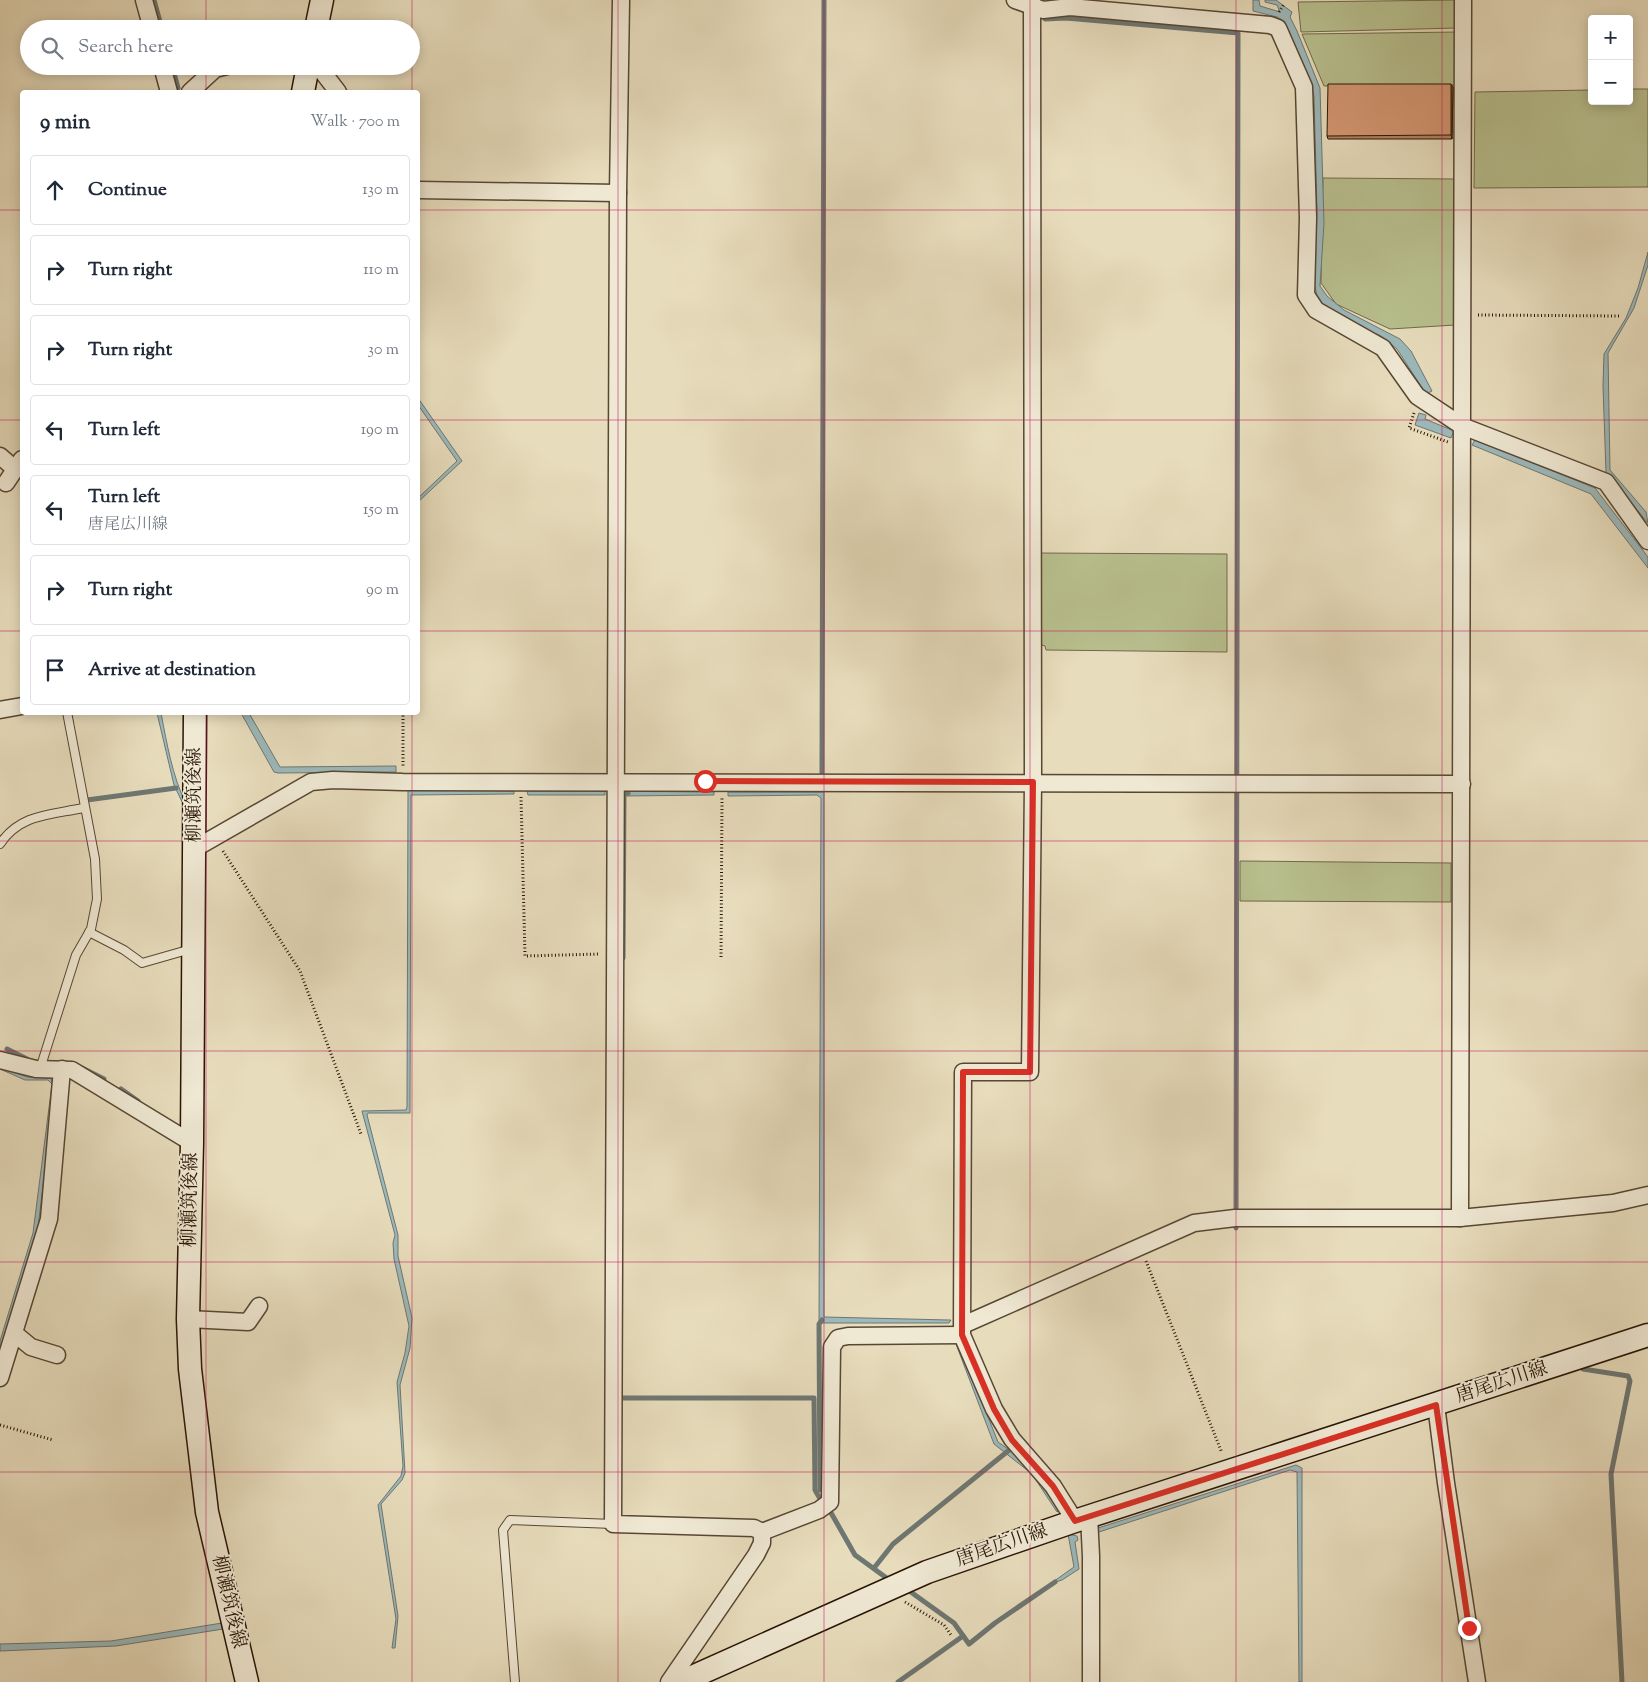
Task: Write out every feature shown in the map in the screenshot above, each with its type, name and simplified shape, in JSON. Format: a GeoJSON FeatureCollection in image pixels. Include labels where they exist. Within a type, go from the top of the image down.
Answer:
{"type":"FeatureCollection","features":[{"type":"Feature","properties":{"kind":"main road"},"geometry":{"type":"LineString","coordinates":[[318,20],[322,0]]}},
{"type":"Feature","properties":{"kind":"main road"},"geometry":{"type":"LineString","coordinates":[[303,90],[306,75]]}},
{"type":"Feature","properties":{"kind":"main road","name":"柳瀬筑後線"},"geometry":{"type":"LineString","coordinates":[[195,715],[192,1143],[188,1319],[193,1404],[208,1512],[247,1682]]}},
{"type":"Feature","properties":{"kind":"main road","name":"唐尾広川線"},"geometry":{"type":"LineString","coordinates":[[681,1682],[927,1572],[1082,1518],[1648,1335]]}},
{"type":"Feature","properties":{"kind":"street"},"geometry":{"type":"LineString","coordinates":[[144,0],[150,20]]}},
{"type":"Feature","properties":{"kind":"street"},"geometry":{"type":"LineString","coordinates":[[621,0],[618,193],[613,1524],[754,1528],[762,1532],[819,1510],[830,1502],[832,1347],[838,1338],[962,1330],[1140,1247],[1194,1224],[1235,1218],[1460,1218],[1613,1203],[1648,1195]]}},
{"type":"Feature","properties":{"kind":"street"},"geometry":{"type":"LineString","coordinates":[[1015,0],[1032,3],[1043,10],[1070,7],[1270,25],[1278,28],[1304,87],[1308,218],[1306,295],[1316,310],[1383,348],[1419,398],[1462,426],[1606,482],[1648,541]]}},
{"type":"Feature","properties":{"kind":"street"},"geometry":{"type":"LineString","coordinates":[[1460,1218],[1463,0]]}},
{"type":"Feature","properties":{"kind":"street"},"geometry":{"type":"LineString","coordinates":[[1032,3],[1033,782],[1030,1072],[963,1072],[962,1330],[994,1409],[1012,1440],[1082,1518],[1091,1556],[1091,1682]]}},
{"type":"Feature","properties":{"kind":"street"},"geometry":{"type":"LineString","coordinates":[[164,75],[168,90]]}},
{"type":"Feature","properties":{"kind":"street"},"geometry":{"type":"LineString","coordinates":[[192,90],[208,75]]}},
{"type":"Feature","properties":{"kind":"street"},"geometry":{"type":"LineString","coordinates":[[325,75],[336,90]]}},
{"type":"Feature","properties":{"kind":"street"},"geometry":{"type":"LineString","coordinates":[[420,190],[618,193]]}},
{"type":"Feature","properties":{"kind":"street"},"geometry":{"type":"LineString","coordinates":[[0,456],[19,464],[6,483]]}},
{"type":"Feature","properties":{"kind":"street"},"geometry":{"type":"LineString","coordinates":[[0,710],[20,706]]}},
{"type":"Feature","properties":{"kind":"street"},"geometry":{"type":"LineString","coordinates":[[194,850],[311,782],[333,780],[403,782],[722,781],[1462,784]]}},
{"type":"Feature","properties":{"kind":"street"},"geometry":{"type":"LineString","coordinates":[[1,1059],[40,1069],[62,1068],[72,1070],[192,1143]]}},
{"type":"Feature","properties":{"kind":"street"},"geometry":{"type":"LineString","coordinates":[[0,1378],[49,1219],[62,1068]]}},
{"type":"Feature","properties":{"kind":"street"},"geometry":{"type":"LineString","coordinates":[[188,1319],[248,1322],[259,1306]]}},
{"type":"Feature","properties":{"kind":"street"},"geometry":{"type":"LineString","coordinates":[[14,1333],[31,1346],[57,1355]]}},
{"type":"Feature","properties":{"kind":"street"},"geometry":{"type":"LineString","coordinates":[[1436,1405],[1446,1483],[1478,1682]]}},
{"type":"Feature","properties":{"kind":"street"},"geometry":{"type":"LineString","coordinates":[[669,1682],[756,1556],[762,1543],[762,1532]]}},
{"type":"Feature","properties":{"kind":"lane"},"geometry":{"type":"LineString","coordinates":[[40,1069],[76,956],[89,932],[97,899],[95,859],[83,808],[68,715]]}},
{"type":"Feature","properties":{"kind":"lane"},"geometry":{"type":"LineString","coordinates":[[0,844],[8,833],[22,822],[83,808]]}},
{"type":"Feature","properties":{"kind":"lane"},"geometry":{"type":"LineString","coordinates":[[89,932],[124,950],[142,963],[193,948]]}},
{"type":"Feature","properties":{"kind":"lane"},"geometry":{"type":"LineString","coordinates":[[515,1682],[503,1530],[510,1520],[613,1524]]}},
{"type":"Feature","properties":{"kind":"path"},"geometry":{"type":"LineString","coordinates":[[1463,315],[1620,316]]}},
{"type":"Feature","properties":{"kind":"path"},"geometry":{"type":"LineString","coordinates":[[1419,398],[1409,428],[1462,447]]}},
{"type":"Feature","properties":{"kind":"path"},"geometry":{"type":"LineString","coordinates":[[403,715],[403,782]]}},
{"type":"Feature","properties":{"kind":"path"},"geometry":{"type":"LineString","coordinates":[[520,781],[525,956],[616,954]]}},
{"type":"Feature","properties":{"kind":"path"},"geometry":{"type":"LineString","coordinates":[[721,958],[722,781]]}},
{"type":"Feature","properties":{"kind":"path"},"geometry":{"type":"LineString","coordinates":[[214,838],[300,971],[361,1134]]}},
{"type":"Feature","properties":{"kind":"path"},"geometry":{"type":"LineString","coordinates":[[1140,1247],[1229,1472]]}},
{"type":"Feature","properties":{"kind":"path"},"geometry":{"type":"LineString","coordinates":[[0,1425],[53,1440]]}},
{"type":"Feature","properties":{"kind":"path"},"geometry":{"type":"LineString","coordinates":[[885,1591],[944,1625],[951,1635]]}},
{"type":"Feature","properties":{"kind":"green space"},"geometry":{"type":"Polygon","coordinates":[[[1457,0],[1457,28],[1301,32],[1298,2],[1457,0]]]}},
{"type":"Feature","properties":{"kind":"green space"},"geometry":{"type":"Polygon","coordinates":[[[1459,32],[1458,85],[1324,86],[1302,34],[1459,32]]]}},
{"type":"Feature","properties":{"kind":"green space"},"geometry":{"type":"Polygon","coordinates":[[[1633,89],[1648,89],[1648,187],[1474,188],[1475,92],[1588,90],[1588,105],[1633,105],[1633,89]]]}},
{"type":"Feature","properties":{"kind":"green space"},"geometry":{"type":"Polygon","coordinates":[[[1323,178],[1457,179],[1455,325],[1390,329],[1336,304],[1321,283],[1323,178]]]}},
{"type":"Feature","properties":{"kind":"green space"},"geometry":{"type":"Polygon","coordinates":[[[1038,553],[1227,554],[1227,652],[1046,650],[1045,646],[1038,644],[1038,553]]]}},
{"type":"Feature","properties":{"kind":"green space"},"geometry":{"type":"Polygon","coordinates":[[[1240,861],[1451,863],[1451,902],[1240,901],[1240,861]]]}},
{"type":"Feature","properties":{"kind":"water"},"geometry":{"type":"Polygon","coordinates":[[[1253,0],[1259,0],[1260,6],[1280,12],[1277,5],[1265,2],[1265,0],[1276,0],[1292,12],[1290,17],[1320,88],[1324,223],[1320,286],[1327,296],[1344,310],[1400,339],[1411,351],[1432,391],[1426,394],[1397,349],[1381,336],[1343,319],[1324,306],[1317,295],[1314,283],[1317,211],[1314,96],[1311,83],[1285,22],[1277,17],[1253,11],[1253,0]]]}},
{"type":"Feature","properties":{"kind":"water"},"geometry":{"type":"Polygon","coordinates":[[[1648,252],[1648,265],[1634,308],[1608,353],[1610,470],[1646,512],[1648,523],[1606,473],[1603,386],[1604,354],[1626,318],[1638,288],[1648,252]]]}},
{"type":"Feature","properties":{"kind":"water"},"geometry":{"type":"Polygon","coordinates":[[[420,401],[462,461],[420,500],[420,496],[457,461],[420,408],[420,401]]]}},
{"type":"Feature","properties":{"kind":"water"},"geometry":{"type":"Polygon","coordinates":[[[1419,413],[1426,415],[1425,419],[1454,431],[1451,438],[1415,425],[1419,413]]]}},
{"type":"Feature","properties":{"kind":"water"},"geometry":{"type":"Polygon","coordinates":[[[1475,440],[1595,488],[1648,557],[1648,568],[1591,494],[1472,445],[1475,440]]]}},
{"type":"Feature","properties":{"kind":"water"},"geometry":{"type":"Polygon","coordinates":[[[157,715],[161,715],[174,771],[186,804],[184,806],[174,785],[157,715]]]}},
{"type":"Feature","properties":{"kind":"water"},"geometry":{"type":"Polygon","coordinates":[[[242,715],[250,715],[280,767],[396,766],[396,772],[274,772],[242,715]]]}},
{"type":"Feature","properties":{"kind":"water"},"geometry":{"type":"Polygon","coordinates":[[[408,789],[514,791],[514,794],[411,795],[410,1113],[368,1113],[367,1115],[398,1235],[398,1256],[412,1318],[410,1348],[400,1385],[405,1473],[402,1480],[381,1504],[398,1616],[395,1648],[392,1648],[396,1619],[378,1505],[401,1476],[403,1466],[397,1382],[405,1353],[409,1326],[394,1259],[393,1243],[395,1235],[362,1111],[406,1110],[407,1107],[408,789]]]}},
{"type":"Feature","properties":{"kind":"water"},"geometry":{"type":"Polygon","coordinates":[[[527,791],[605,791],[605,795],[528,795],[527,791]]]}},
{"type":"Feature","properties":{"kind":"water"},"geometry":{"type":"Polygon","coordinates":[[[624,791],[714,792],[714,795],[624,796],[624,791]]]}},
{"type":"Feature","properties":{"kind":"water"},"geometry":{"type":"Polygon","coordinates":[[[728,792],[824,792],[824,1317],[951,1320],[949,1323],[819,1323],[821,798],[817,795],[728,796],[728,792]]]}},
{"type":"Feature","properties":{"kind":"water"},"geometry":{"type":"Polygon","coordinates":[[[0,1067],[27,1077],[50,1078],[55,1084],[38,1228],[0,1352],[0,1341],[33,1233],[52,1084],[48,1080],[25,1080],[0,1069],[0,1067]]]}},
{"type":"Feature","properties":{"kind":"water"},"geometry":{"type":"Polygon","coordinates":[[[956,1344],[959,1344],[998,1442],[1025,1461],[1060,1510],[1057,1512],[1032,1474],[994,1444],[956,1344]]]}},
{"type":"Feature","properties":{"kind":"water"},"geometry":{"type":"Polygon","coordinates":[[[1296,1465],[1302,1468],[1302,1682],[1299,1682],[1297,1472],[1290,1470],[1099,1532],[1098,1528],[1296,1465]]]}},
{"type":"Feature","properties":{"kind":"water"},"geometry":{"type":"Polygon","coordinates":[[[1068,1534],[1077,1536],[1078,1540],[1075,1542],[1079,1569],[1062,1580],[1050,1584],[1074,1567],[1068,1534]]]}},
{"type":"Feature","properties":{"kind":"water"},"geometry":{"type":"Polygon","coordinates":[[[222,1623],[223,1629],[116,1646],[0,1651],[0,1644],[111,1641],[222,1623]]]}},
{"type":"Feature","properties":{"kind":"building"},"geometry":{"type":"Polygon","coordinates":[[[1328,84],[1451,84],[1451,135],[1327,136],[1328,84]]]}},
{"type":"Feature","properties":{"kind":"waterway"},"geometry":{"type":"LineString","coordinates":[[154,0],[160,20]]}},
{"type":"Feature","properties":{"kind":"waterway"},"geometry":{"type":"LineString","coordinates":[[822,773],[824,0]]}},
{"type":"Feature","properties":{"kind":"waterway"},"geometry":{"type":"LineString","coordinates":[[1045,19],[1066,18],[1238,33],[1236,1228]]}},
{"type":"Feature","properties":{"kind":"waterway"},"geometry":{"type":"LineString","coordinates":[[174,75],[178,88]]}},
{"type":"Feature","properties":{"kind":"waterway"},"geometry":{"type":"LineString","coordinates":[[87,800],[176,788]]}},
{"type":"Feature","properties":{"kind":"waterway"},"geometry":{"type":"LineString","coordinates":[[623,958],[624,793],[628,793]]}},
{"type":"Feature","properties":{"kind":"waterway"},"geometry":{"type":"LineString","coordinates":[[7,1049],[27,1059]]}},
{"type":"Feature","properties":{"kind":"waterway"},"geometry":{"type":"LineString","coordinates":[[82,1068],[104,1079]]}},
{"type":"Feature","properties":{"kind":"waterway"},"geometry":{"type":"LineString","coordinates":[[121,1089],[138,1101]]}},
{"type":"Feature","properties":{"kind":"waterway"},"geometry":{"type":"LineString","coordinates":[[820,1490],[819,1324],[822,1320]]}},
{"type":"Feature","properties":{"kind":"waterway"},"geometry":{"type":"LineString","coordinates":[[1583,1369],[1628,1376],[1630,1381],[1611,1474],[1622,1682]]}},
{"type":"Feature","properties":{"kind":"waterway"},"geometry":{"type":"LineString","coordinates":[[620,1394],[620,1398],[814,1398],[815,1490],[819,1497]]}},
{"type":"Feature","properties":{"kind":"waterway"},"geometry":{"type":"LineString","coordinates":[[874,1568],[893,1544],[1008,1451]]}},
{"type":"Feature","properties":{"kind":"waterway"},"geometry":{"type":"LineString","coordinates":[[830,1511],[855,1555],[888,1579]]}},
{"type":"Feature","properties":{"kind":"waterway"},"geometry":{"type":"LineString","coordinates":[[908,1590],[954,1623],[969,1644],[995,1623],[1055,1582]]}},
{"type":"Feature","properties":{"kind":"waterway"},"geometry":{"type":"LineString","coordinates":[[898,1682],[963,1636]]}},
{"type":"Feature","properties":{"kind":"route"},"geometry":{"type":"LineString","coordinates":[[705,781],[1033,782],[1030,1072],[963,1072],[962,1335],[994,1409],[1012,1440],[1053,1486],[1075,1521],[1436,1405],[1446,1483],[1469,1628]]}}]}
